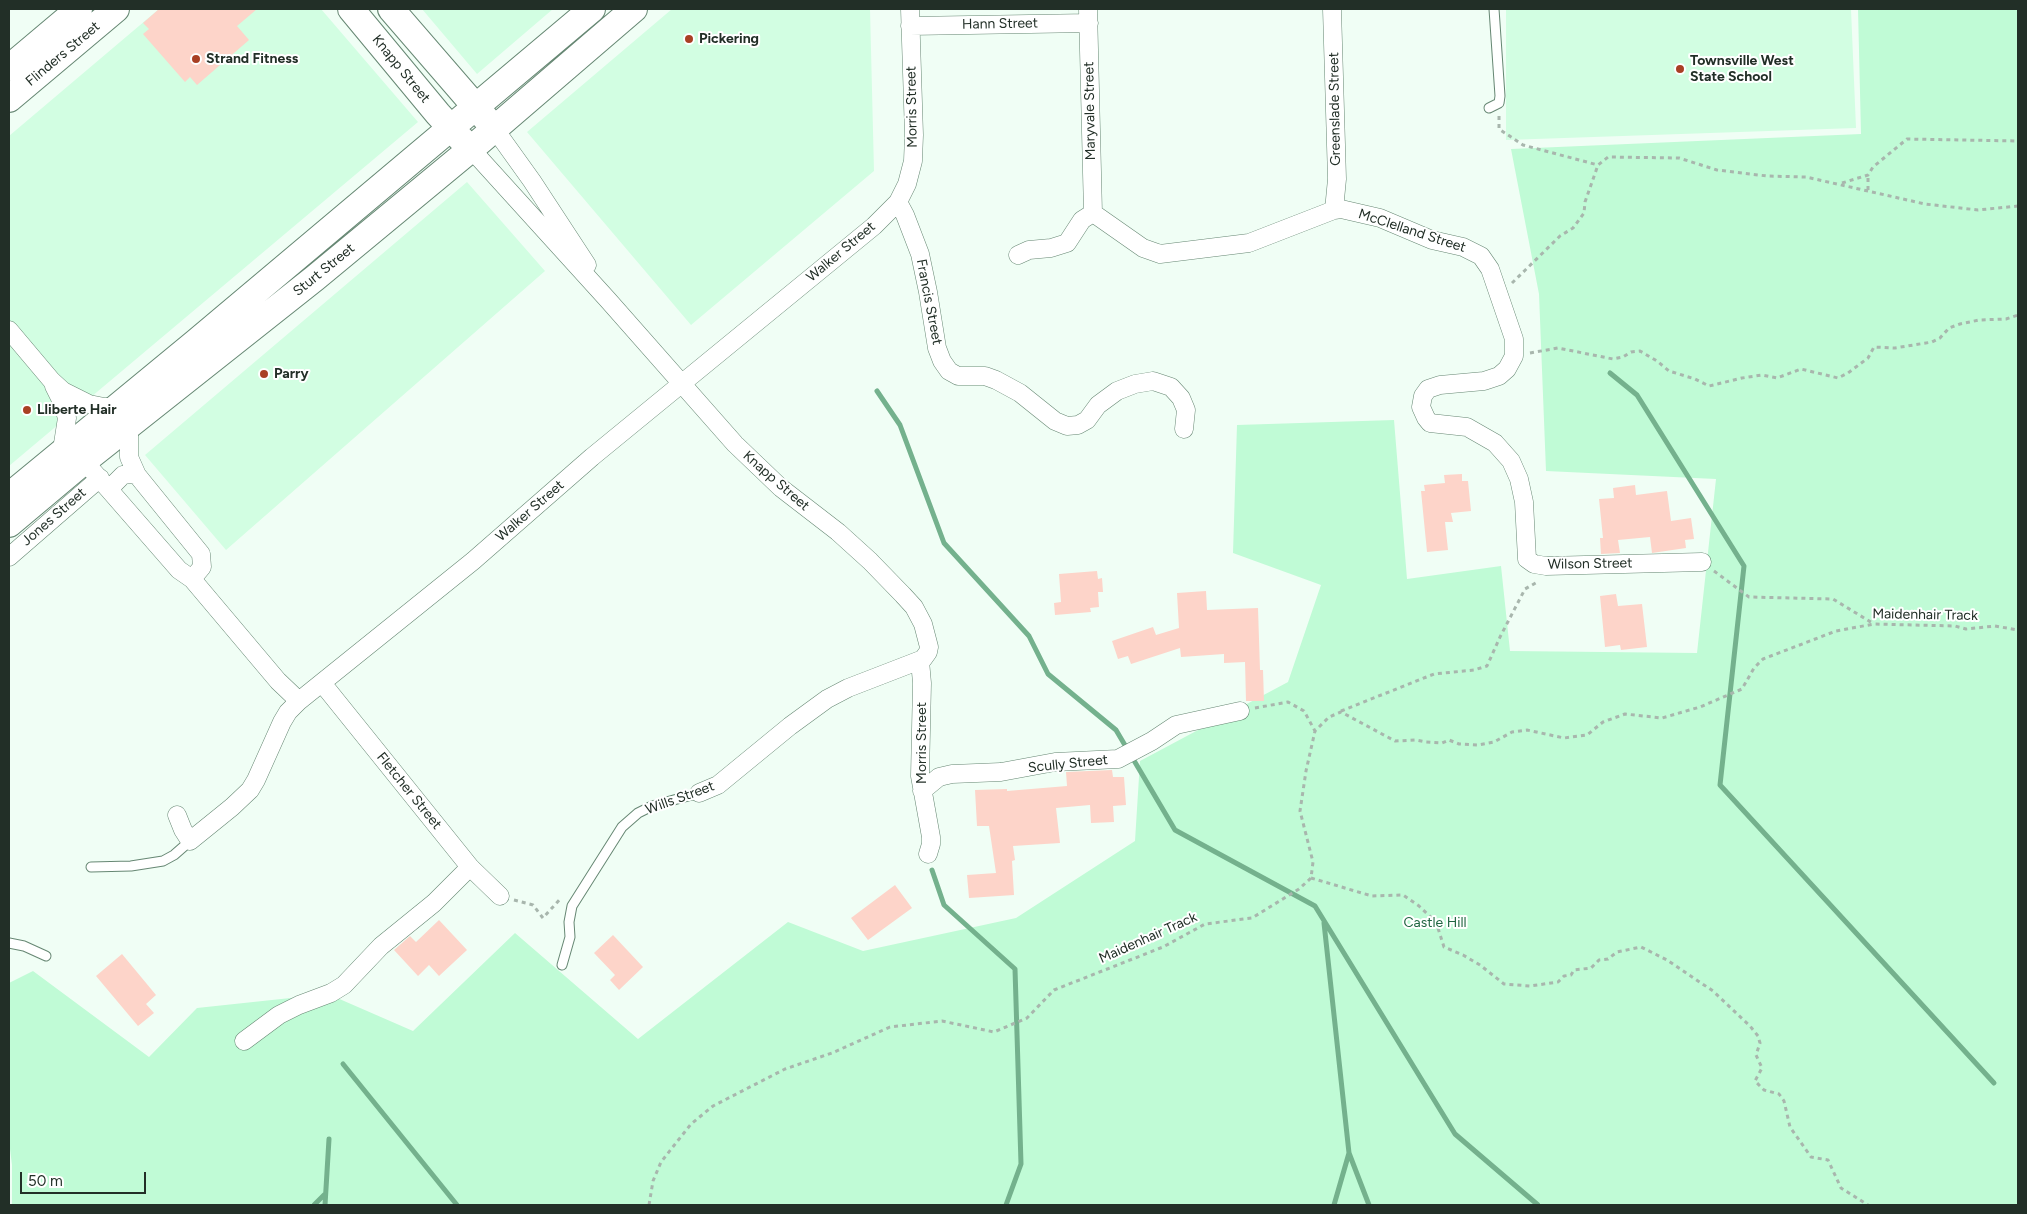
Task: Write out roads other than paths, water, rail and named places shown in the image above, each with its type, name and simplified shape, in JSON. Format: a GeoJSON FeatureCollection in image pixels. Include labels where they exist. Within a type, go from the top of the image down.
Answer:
{"type":"FeatureCollection","features":[{"type":"Feature","properties":{"kind":"main road","name":"Flinders Street"},"geometry":{"type":"LineString","coordinates":[[9,68],[79,9]]}},
{"type":"Feature","properties":{"kind":"main road","name":"Flinders Street"},"geometry":{"type":"LineString","coordinates":[[9,99],[116,9]]}},
{"type":"Feature","properties":{"kind":"main road","name":"Knapp Street"},"geometry":{"type":"LineString","coordinates":[[351,9],[415,86],[471,149]]}},
{"type":"Feature","properties":{"kind":"main road"},"geometry":{"type":"LineString","coordinates":[[391,9],[494,128]]}},
{"type":"Feature","properties":{"kind":"main road","name":"Sturt Street"},"geometry":{"type":"LineString","coordinates":[[203,352],[451,128],[592,9]]}},
{"type":"Feature","properties":{"kind":"main road","name":"Sturt Street"},"geometry":{"type":"LineString","coordinates":[[9,524],[89,470],[123,416],[203,352],[471,149],[634,9]]}},
{"type":"Feature","properties":{"kind":"main road"},"geometry":{"type":"LineString","coordinates":[[415,86],[439,65]]}},
{"type":"Feature","properties":{"kind":"main road","name":"Sturt Street"},"geometry":{"type":"LineString","coordinates":[[9,496],[89,470]]}},
{"type":"Feature","properties":{"kind":"street","name":"Greenslade Street"},"geometry":{"type":"LineString","coordinates":[[1332,9],[1337,179],[1334,210]]}},
{"type":"Feature","properties":{"kind":"street","name":"Hann Street"},"geometry":{"type":"LineString","coordinates":[[910,17],[1089,16]]}},
{"type":"Feature","properties":{"kind":"street","name":"Maryvale Street"},"geometry":{"type":"LineString","coordinates":[[1089,16],[1093,213]]}},
{"type":"Feature","properties":{"kind":"street","name":"Morris Street"},"geometry":{"type":"LineString","coordinates":[[898,202],[907,184],[912,161],[914,135],[910,17]]}},
{"type":"Feature","properties":{"kind":"street","name":"Knapp Street"},"geometry":{"type":"LineString","coordinates":[[494,128],[566,230],[608,300]]}},
{"type":"Feature","properties":{"kind":"street","name":"Knapp Street"},"geometry":{"type":"LineString","coordinates":[[471,149],[608,300],[744,455],[798,502],[838,532],[904,594],[920,617],[928,641],[928,652],[920,661]]}},
{"type":"Feature","properties":{"kind":"street"},"geometry":{"type":"LineString","coordinates":[[510,191],[527,175]]}},
{"type":"Feature","properties":{"kind":"street","name":"Walker Street"},"geometry":{"type":"LineString","coordinates":[[190,841],[232,808],[250,790],[285,717],[299,701],[473,561],[592,457],[874,226],[898,202]]}},
{"type":"Feature","properties":{"kind":"street","name":"Francis Street"},"geometry":{"type":"LineString","coordinates":[[898,202],[920,254],[937,348],[942,361],[949,371],[958,376],[984,376],[996,380],[1020,393],[1055,421],[1067,426],[1078,425],[1087,420],[1098,405],[1118,391],[1135,384],[1153,380],[1171,387],[1181,398],[1186,410],[1184,430]]}},
{"type":"Feature","properties":{"kind":"street","name":"McClelland Street"},"geometry":{"type":"LineString","coordinates":[[1093,213],[1143,248],[1156,253],[1168,254],[1249,243],[1334,210],[1346,210],[1380,218],[1432,240],[1463,247],[1481,256],[1490,269],[1514,339],[1514,356]]}},
{"type":"Feature","properties":{"kind":"street"},"geometry":{"type":"LineString","coordinates":[[1018,256],[1029,250],[1057,247],[1067,243],[1082,220],[1093,213]]}},
{"type":"Feature","properties":{"kind":"street"},"geometry":{"type":"LineString","coordinates":[[9,330],[52,381],[63,391],[80,401],[123,416],[129,457],[137,475],[201,554],[202,567],[192,578]]}},
{"type":"Feature","properties":{"kind":"street","name":"Wilson Street"},"geometry":{"type":"LineString","coordinates":[[1514,356],[1508,369],[1499,376],[1484,381],[1448,384],[1428,389],[1423,396],[1421,408],[1430,423],[1467,428],[1495,443],[1512,461],[1519,479],[1524,502],[1526,521],[1525,556],[1534,564],[1546,566],[1702,562]]}},
{"type":"Feature","properties":{"kind":"street"},"geometry":{"type":"LineString","coordinates":[[52,381],[89,470],[179,570],[192,578],[272,674],[299,701]]}},
{"type":"Feature","properties":{"kind":"street","name":"Jones Street"},"geometry":{"type":"LineString","coordinates":[[9,557],[89,470],[137,475]]}},
{"type":"Feature","properties":{"kind":"street","name":"Morris Street"},"geometry":{"type":"LineString","coordinates":[[920,661],[922,683],[920,750],[922,791],[931,844],[928,854]]}},
{"type":"Feature","properties":{"kind":"street","name":"Wills Street"},"geometry":{"type":"LineString","coordinates":[[699,793],[727,779],[784,730],[827,699],[848,688],[920,661]]}},
{"type":"Feature","properties":{"kind":"street","name":"Fletcher Street"},"geometry":{"type":"LineString","coordinates":[[322,683],[470,867],[500,896]]}},
{"type":"Feature","properties":{"kind":"street","name":"Scully Street"},"geometry":{"type":"LineString","coordinates":[[922,791],[939,778],[952,774],[1001,772],[1056,762],[1123,757],[1176,725],[1240,711]]}},
{"type":"Feature","properties":{"kind":"street"},"geometry":{"type":"LineString","coordinates":[[920,750],[934,770],[940,773],[952,774]]}},
{"type":"Feature","properties":{"kind":"street"},"geometry":{"type":"LineString","coordinates":[[177,814],[183,830],[190,841]]}},
{"type":"Feature","properties":{"kind":"street"},"geometry":{"type":"LineString","coordinates":[[244,1041],[288,1010],[331,993],[344,985],[381,946],[439,898],[470,867]]}},
{"type":"Feature","properties":{"kind":"lane"},"geometry":{"type":"LineString","coordinates":[[1489,108],[1499,103],[1494,9]]}},
{"type":"Feature","properties":{"kind":"lane","name":"Wills Street"},"geometry":{"type":"LineString","coordinates":[[562,965],[571,935],[569,922],[572,906],[622,826],[638,813],[652,806],[699,793]]}},
{"type":"Feature","properties":{"kind":"lane","name":"Walker Street"},"geometry":{"type":"LineString","coordinates":[[91,867],[131,866],[164,861],[190,841]]}},
{"type":"Feature","properties":{"kind":"lane"},"geometry":{"type":"LineString","coordinates":[[9,942],[24,946],[46,956]]}},
{"type":"Feature","properties":{"kind":"waterway"},"geometry":{"type":"LineString","coordinates":[[1610,373],[1637,395],[1744,566],[1720,785],[1994,1083]]}},
{"type":"Feature","properties":{"kind":"waterway"},"geometry":{"type":"LineString","coordinates":[[877,391],[900,425],[944,543],[1029,636],[1048,674],[1116,730],[1175,830],[1315,906],[1455,1134],[1538,1205]]}},
{"type":"Feature","properties":{"kind":"waterway"},"geometry":{"type":"LineString","coordinates":[[932,870],[944,905],[1015,969],[1021,1164],[1006,1205]]}},
{"type":"Feature","properties":{"kind":"waterway"},"geometry":{"type":"LineString","coordinates":[[1324,923],[1349,1153],[1369,1205]]}},
{"type":"Feature","properties":{"kind":"waterway"},"geometry":{"type":"LineString","coordinates":[[343,1064],[457,1205]]}},
{"type":"Feature","properties":{"kind":"waterway"},"geometry":{"type":"LineString","coordinates":[[325,1205],[329,1139]]}},
{"type":"Feature","properties":{"kind":"waterway"},"geometry":{"type":"LineString","coordinates":[[1334,1205],[1349,1153]]}},
{"type":"Feature","properties":{"kind":"waterway"},"geometry":{"type":"LineString","coordinates":[[314,1205],[324,1195]]}},
{"type":"Feature","properties":{"kind":"place","name":"Pickering"},"geometry":{"type":"Point","coordinates":[689,39]}},
{"type":"Feature","properties":{"kind":"place","name":"Strand Fitness"},"geometry":{"type":"Point","coordinates":[196,59]}},
{"type":"Feature","properties":{"kind":"place","name":"Townsville West State School"},"geometry":{"type":"Point","coordinates":[1680,69]}},
{"type":"Feature","properties":{"kind":"place","name":"Parry"},"geometry":{"type":"Point","coordinates":[264,374]}},
{"type":"Feature","properties":{"kind":"place","name":"Lliberte Hair"},"geometry":{"type":"Point","coordinates":[27,410]}},
{"type":"Feature","properties":{"kind":"park label","name":"Castle Hill"},"geometry":{"type":"Point","coordinates":[1435,923]}}]}
